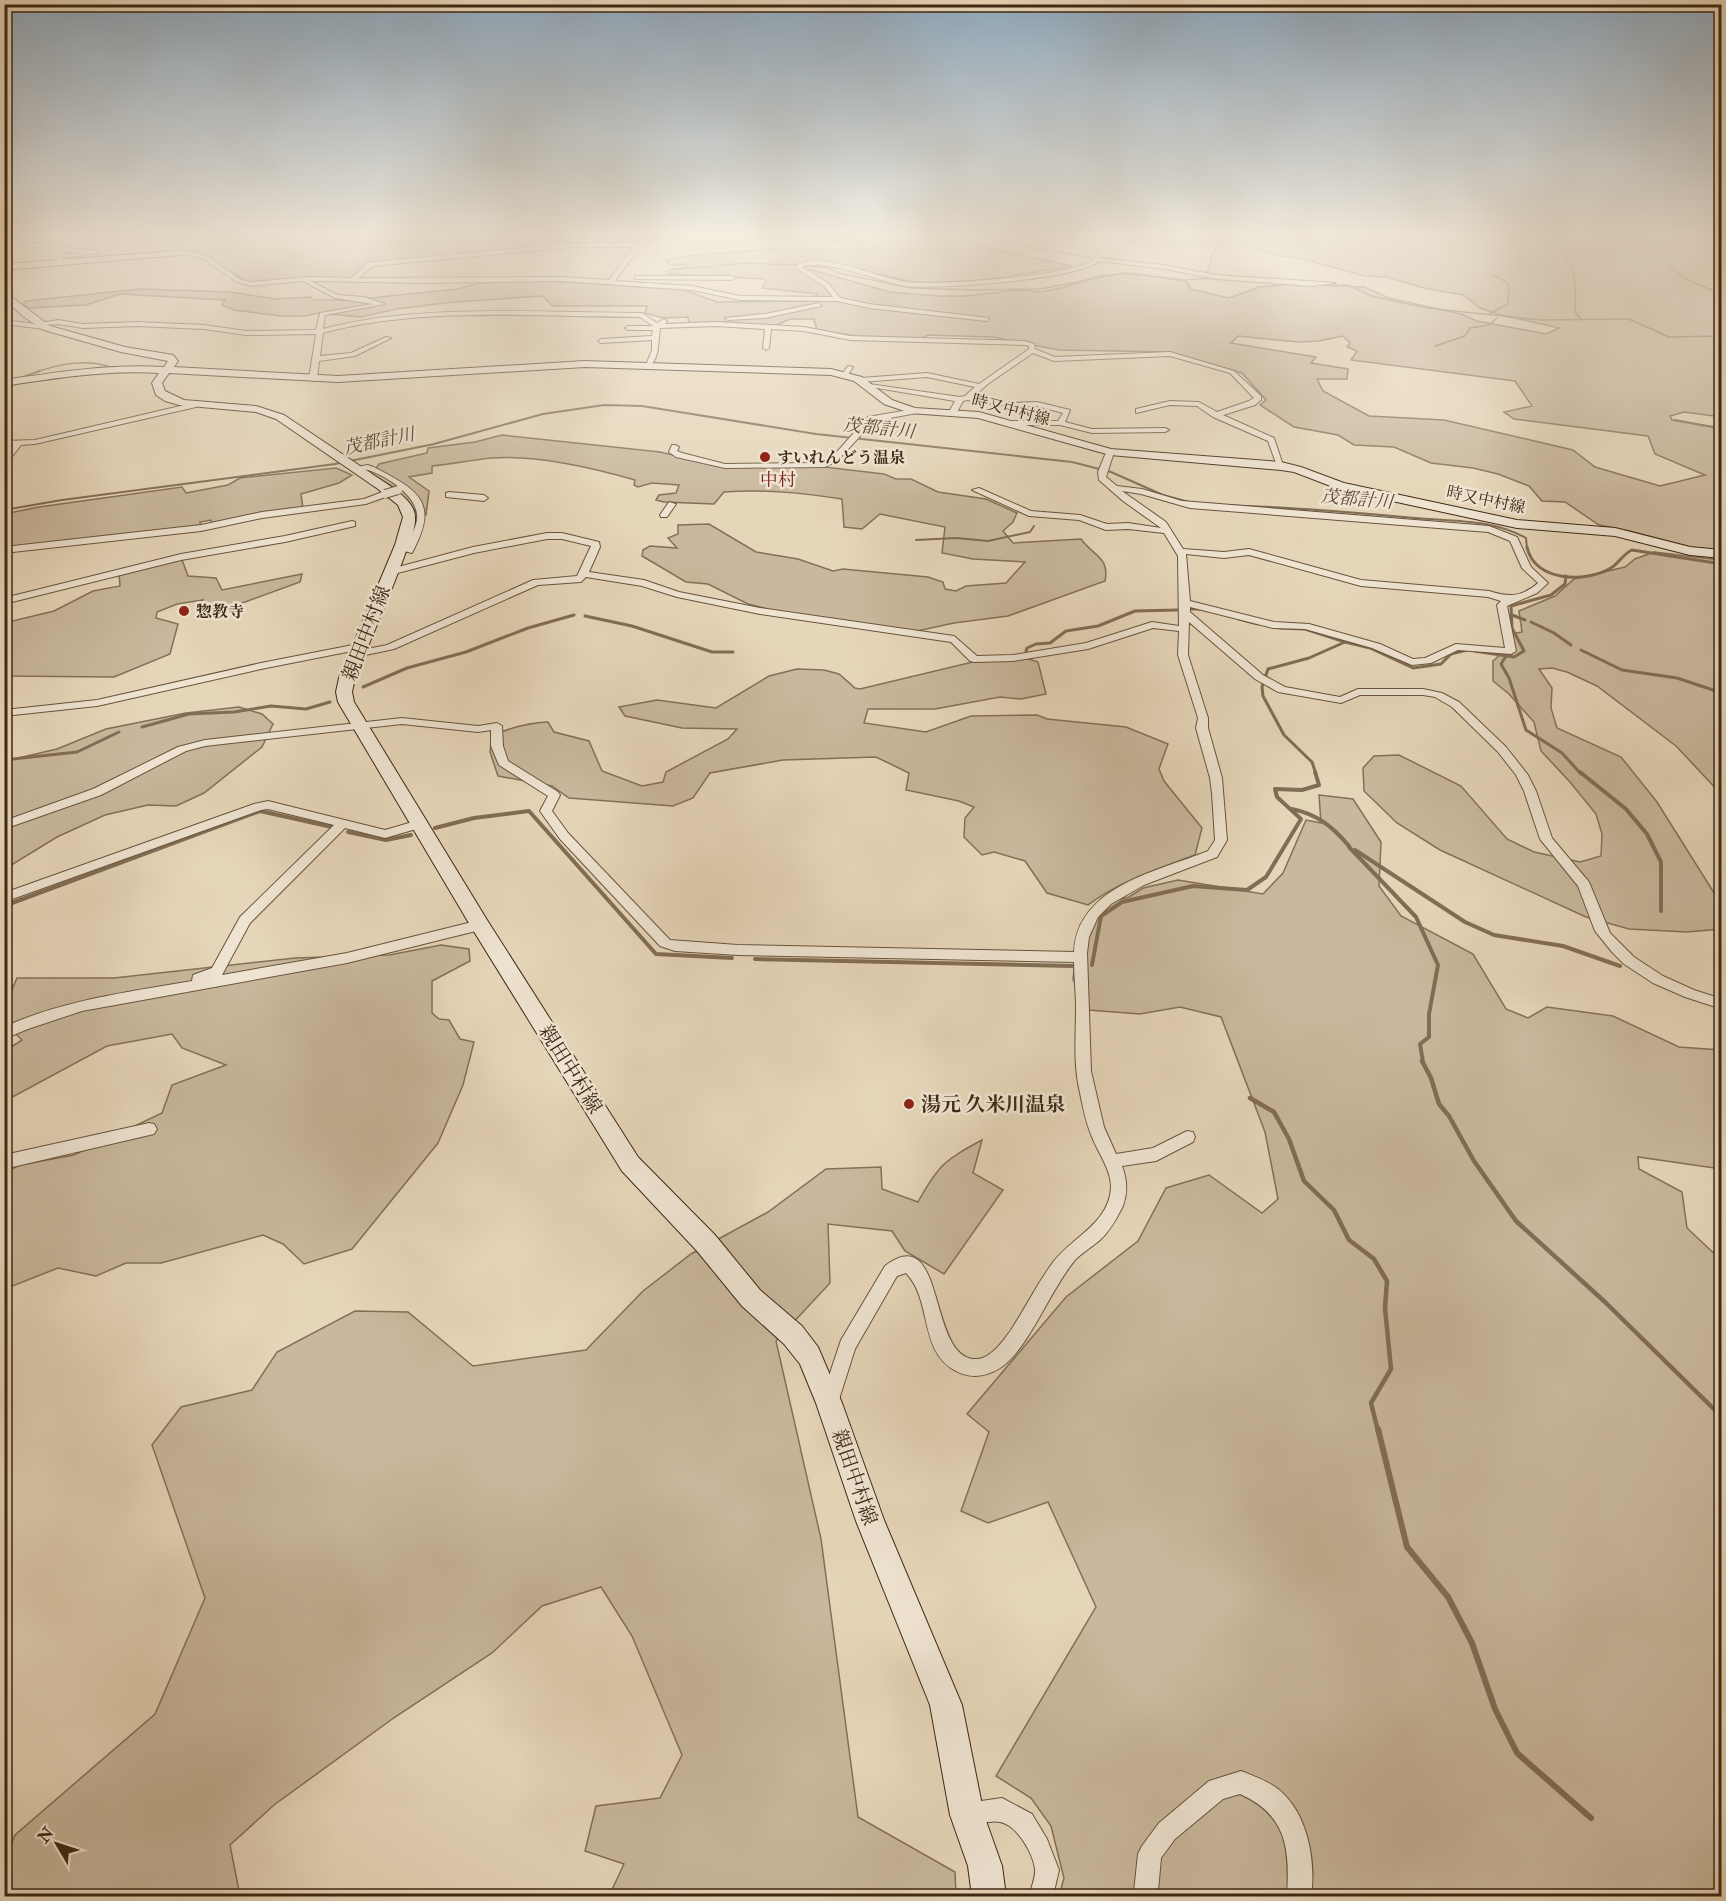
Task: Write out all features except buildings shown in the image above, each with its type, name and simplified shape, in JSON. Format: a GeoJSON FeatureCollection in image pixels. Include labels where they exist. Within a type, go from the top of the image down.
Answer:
{"type":"FeatureCollection","features":[{"type":"Feature","properties":{"kind":"main road"},"geometry":{"type":"LineString","coordinates":[[38,323],[124,351],[166,356],[173,361],[168,369]]}},
{"type":"Feature","properties":{"kind":"main road","name":"時又中村線"},"geometry":{"type":"LineString","coordinates":[[4,383],[85,371],[132,368],[356,379],[553,365],[648,365],[847,371],[888,402],[914,411],[979,415],[1110,452],[1281,466],[1297,469],[1341,486],[1517,524],[1615,532],[1690,550],[1722,554]]}},
{"type":"Feature","properties":{"kind":"main road","name":"親田中村線"},"geometry":{"type":"LineString","coordinates":[[168,369],[157,383],[159,392],[169,399],[193,405],[269,412],[347,463],[400,501],[406,508],[410,523],[347,678],[344,692],[346,702],[480,925],[630,1164],[675,1214],[706,1243],[752,1298],[793,1335],[809,1356],[830,1403],[870,1521],[946,1705],[968,1815],[985,1866],[989,1896]]}},
{"type":"Feature","properties":{"kind":"street"},"geometry":{"type":"LineString","coordinates":[[13,323],[41,325],[54,323]]}},
{"type":"Feature","properties":{"kind":"street"},"geometry":{"type":"LineString","coordinates":[[62,323],[83,326],[137,324],[204,327],[255,334],[318,332],[352,323]]}},
{"type":"Feature","properties":{"kind":"street"},"geometry":{"type":"LineString","coordinates":[[313,378],[320,323]]}},
{"type":"Feature","properties":{"kind":"street"},"geometry":{"type":"LineString","coordinates":[[651,323],[656,327]]}},
{"type":"Feature","properties":{"kind":"street"},"geometry":{"type":"LineString","coordinates":[[656,327],[666,323]]}},
{"type":"Feature","properties":{"kind":"street"},"geometry":{"type":"LineString","coordinates":[[628,328],[716,324],[804,329],[848,341],[1010,342],[1032,345],[1032,350]]}},
{"type":"Feature","properties":{"kind":"street"},"geometry":{"type":"LineString","coordinates":[[648,365],[655,350],[656,327]]}},
{"type":"Feature","properties":{"kind":"street"},"geometry":{"type":"LineString","coordinates":[[766,348],[768,328]]}},
{"type":"Feature","properties":{"kind":"street"},"geometry":{"type":"LineString","coordinates":[[315,359],[353,355],[388,338]]}},
{"type":"Feature","properties":{"kind":"street"},"geometry":{"type":"LineString","coordinates":[[602,341],[655,338]]}},
{"type":"Feature","properties":{"kind":"street"},"geometry":{"type":"LineString","coordinates":[[953,412],[980,386],[1032,350]]}},
{"type":"Feature","properties":{"kind":"street"},"geometry":{"type":"LineString","coordinates":[[1032,350],[1054,359],[1170,354],[1227,370],[1245,383],[1258,398],[1252,403],[1216,415]]}},
{"type":"Feature","properties":{"kind":"street"},"geometry":{"type":"LineString","coordinates":[[865,383],[927,375],[980,386]]}},
{"type":"Feature","properties":{"kind":"street"},"geometry":{"type":"LineString","coordinates":[[865,383],[1013,405],[1037,404],[1068,412],[1060,423]]}},
{"type":"Feature","properties":{"kind":"street"},"geometry":{"type":"LineString","coordinates":[[1139,411],[1170,403],[1199,404],[1216,415],[1271,440],[1281,466]]}},
{"type":"Feature","properties":{"kind":"street"},"geometry":{"type":"LineString","coordinates":[[4,443],[35,442],[193,405]]}},
{"type":"Feature","properties":{"kind":"street"},"geometry":{"type":"LineString","coordinates":[[675,447],[673,452],[679,455],[725,466],[825,465],[837,459],[852,438],[867,427],[874,417],[914,411]]}},
{"type":"Feature","properties":{"kind":"street"},"geometry":{"type":"LineString","coordinates":[[1007,423],[1060,423],[1092,430],[1166,430]]}},
{"type":"Feature","properties":{"kind":"street"},"geometry":{"type":"LineString","coordinates":[[4,465],[18,443]]}},
{"type":"Feature","properties":{"kind":"street"},"geometry":{"type":"LineString","coordinates":[[830,1403],[847,1346],[879,1289],[898,1265],[910,1265],[920,1272],[942,1345],[953,1360],[964,1366],[986,1367],[997,1360],[1013,1342],[1041,1293],[1077,1247],[1096,1233],[1111,1212],[1118,1195],[1117,1171],[1096,1130],[1082,1053],[1083,932],[1094,912],[1110,897],[1213,854],[1221,840],[1216,778],[1202,728],[1203,718],[1183,654],[1184,562],[1180,551],[1163,524],[1102,478],[1110,452]]}},
{"type":"Feature","properties":{"kind":"street"},"geometry":{"type":"LineString","coordinates":[[347,463],[368,467],[402,489],[420,508],[422,520],[410,551]]}},
{"type":"Feature","properties":{"kind":"street"},"geometry":{"type":"LineString","coordinates":[[4,550],[201,528],[262,514],[366,501],[402,489]]}},
{"type":"Feature","properties":{"kind":"street"},"geometry":{"type":"LineString","coordinates":[[1114,489],[1131,489],[1171,502],[1190,505],[1475,527],[1502,532],[1514,539],[1527,568],[1544,583],[1538,590],[1506,600],[1502,605],[1511,651],[1456,647],[1427,661],[1412,662],[1376,646],[1306,626],[1273,625],[1228,612],[1184,607]]}},
{"type":"Feature","properties":{"kind":"street"},"geometry":{"type":"LineString","coordinates":[[976,490],[1029,513],[1080,518],[1106,527],[1128,526],[1167,531]]}},
{"type":"Feature","properties":{"kind":"street"},"geometry":{"type":"LineString","coordinates":[[449,495],[484,498]]}},
{"type":"Feature","properties":{"kind":"street"},"geometry":{"type":"LineString","coordinates":[[664,515],[672,504]]}},
{"type":"Feature","properties":{"kind":"street"},"geometry":{"type":"LineString","coordinates":[[4,601],[181,557],[285,539],[352,524]]}},
{"type":"Feature","properties":{"kind":"street"},"geometry":{"type":"LineString","coordinates":[[4,713],[97,703],[270,664],[390,646],[536,582],[581,579],[587,562],[596,550],[596,544],[554,536],[473,550],[390,572]]}},
{"type":"Feature","properties":{"kind":"street"},"geometry":{"type":"LineString","coordinates":[[1180,551],[1224,555],[1249,552],[1361,583],[1489,594],[1506,600]]}},
{"type":"Feature","properties":{"kind":"street"},"geometry":{"type":"LineString","coordinates":[[583,574],[644,583],[677,594],[760,611],[954,639],[974,659],[1014,658],[1088,646],[1152,625],[1183,629]]}},
{"type":"Feature","properties":{"kind":"street"},"geometry":{"type":"LineString","coordinates":[[1184,607],[1264,681],[1282,690],[1341,700],[1358,692],[1377,690],[1434,692],[1450,700],[1522,774],[1532,795],[1538,823],[1547,841],[1582,883],[1592,900],[1603,934],[1621,953],[1667,985],[1689,995],[1722,1004]]}},
{"type":"Feature","properties":{"kind":"street"},"geometry":{"type":"LineString","coordinates":[[4,825],[97,792],[182,749],[205,743],[402,721],[478,729],[498,726],[497,746],[503,763],[554,795],[546,811],[564,836],[665,943],[675,946],[738,951],[1081,957]]}},
{"type":"Feature","properties":{"kind":"street"},"geometry":{"type":"LineString","coordinates":[[4,898],[258,807],[268,806],[385,834],[419,824]]}},
{"type":"Feature","properties":{"kind":"street"},"geometry":{"type":"LineString","coordinates":[[163,991],[217,972],[245,920],[341,825]]}},
{"type":"Feature","properties":{"kind":"street"},"geometry":{"type":"LineString","coordinates":[[4,1034],[23,1025],[81,1006],[347,958],[480,925]]}},
{"type":"Feature","properties":{"kind":"street"},"geometry":{"type":"LineString","coordinates":[[4,1043],[23,1025]]}},
{"type":"Feature","properties":{"kind":"street"},"geometry":{"type":"LineString","coordinates":[[4,1162],[149,1129]]}},
{"type":"Feature","properties":{"kind":"street"},"geometry":{"type":"LineString","coordinates":[[1112,1161],[1156,1154],[1187,1137]]}},
{"type":"Feature","properties":{"kind":"street"},"geometry":{"type":"LineString","coordinates":[[1148,1896],[1146,1892],[1150,1854],[1167,1831],[1217,1789],[1241,1782],[1271,1797],[1291,1820],[1302,1878],[1299,1896]]}},
{"type":"Feature","properties":{"kind":"street"},"geometry":{"type":"LineString","coordinates":[[968,1815],[1002,1810],[1024,1822],[1039,1846],[1047,1870],[1041,1896]]}},
{"type":"Feature","properties":{"kind":"shaded area"},"geometry":{"type":"Polygon","coordinates":[[[732,323],[782,323],[772,327],[732,323]]]}},
{"type":"Feature","properties":{"kind":"shaded area"},"geometry":{"type":"Polygon","coordinates":[[[815,323],[1486,323],[1546,334],[1559,328],[1536,323],[1721,323],[1721,417],[1684,412],[1670,416],[1672,420],[1721,428],[1721,550],[1694,548],[1599,525],[1565,502],[1542,501],[1529,486],[1498,474],[1473,468],[1431,463],[1394,447],[1354,445],[1338,435],[1294,427],[1260,405],[1266,400],[1242,373],[1170,352],[1059,350],[992,337],[928,335],[921,339],[862,337],[817,330],[815,323]],[[1238,336],[1231,343],[1316,357],[1311,363],[1348,369],[1347,379],[1317,379],[1323,391],[1369,416],[1444,420],[1573,450],[1595,467],[1660,486],[1705,475],[1655,454],[1648,436],[1514,419],[1504,412],[1532,406],[1515,381],[1351,360],[1357,351],[1347,347],[1350,343],[1343,336],[1298,342],[1238,336]]]}},
{"type":"Feature","properties":{"kind":"shaded area"},"geometry":{"type":"Polygon","coordinates":[[[502,435],[660,452],[724,467],[824,467],[884,474],[896,479],[911,479],[938,492],[986,499],[1017,513],[1013,522],[1003,531],[1013,543],[1081,539],[1103,562],[1106,573],[1105,581],[1008,616],[954,623],[917,631],[779,612],[748,604],[708,584],[686,582],[642,556],[643,550],[650,546],[677,548],[668,538],[678,534],[678,525],[709,524],[756,552],[798,559],[833,571],[843,569],[928,577],[943,582],[945,589],[956,591],[966,586],[1006,583],[1025,562],[973,559],[942,553],[945,527],[880,514],[862,529],[844,527],[842,499],[783,492],[739,491],[724,492],[714,504],[664,502],[656,500],[659,495],[676,493],[679,485],[652,483],[638,487],[634,485],[635,480],[583,467],[527,458],[492,458],[432,466],[432,473],[409,477],[429,491],[426,515],[416,512],[395,488],[372,474],[379,464],[427,453],[428,448],[475,442],[502,435]]]}},
{"type":"Feature","properties":{"kind":"shaded area"},"geometry":{"type":"Polygon","coordinates":[[[336,468],[352,475],[339,483],[301,494],[303,508],[213,525],[211,520],[200,522],[201,528],[26,546],[5,553],[4,514],[182,487],[186,493],[228,485],[240,478],[336,468]]]}},
{"type":"Feature","properties":{"kind":"shaded area"},"geometry":{"type":"Polygon","coordinates":[[[1654,552],[1721,560],[1721,794],[1676,746],[1597,686],[1567,672],[1552,668],[1539,669],[1552,688],[1551,708],[1557,728],[1621,757],[1657,802],[1721,904],[1721,929],[1687,932],[1629,929],[1586,917],[1440,850],[1397,823],[1364,791],[1363,768],[1374,756],[1399,755],[1461,786],[1507,839],[1534,852],[1580,862],[1601,856],[1602,834],[1596,814],[1541,751],[1534,722],[1509,694],[1493,681],[1493,661],[1502,653],[1512,654],[1511,634],[1522,632],[1519,611],[1555,596],[1574,579],[1625,567],[1635,559],[1654,552]]]}},
{"type":"Feature","properties":{"kind":"shaded area"},"geometry":{"type":"Polygon","coordinates":[[[181,557],[188,576],[216,578],[222,590],[302,574],[300,582],[245,602],[198,612],[203,600],[177,604],[157,612],[156,618],[178,624],[170,654],[114,677],[5,676],[4,623],[54,611],[93,591],[120,586],[119,573],[181,557]]]}},
{"type":"Feature","properties":{"kind":"shaded area"},"geometry":{"type":"Polygon","coordinates":[[[1029,659],[1038,662],[1046,694],[1021,699],[1000,697],[935,709],[868,709],[864,723],[926,732],[971,716],[1037,715],[1047,719],[1126,727],[1168,744],[1159,769],[1164,781],[1202,828],[1195,855],[1126,882],[1088,905],[1047,893],[1025,861],[994,852],[982,855],[964,837],[965,818],[974,807],[959,801],[906,790],[909,773],[876,757],[783,760],[710,773],[693,798],[673,806],[569,798],[552,786],[498,776],[490,752],[492,736],[519,726],[548,722],[554,732],[589,741],[602,771],[642,786],[663,782],[666,772],[728,739],[737,729],[682,728],[625,716],[619,707],[657,700],[716,708],[769,676],[797,669],[824,670],[839,674],[855,688],[860,689],[977,661],[1029,659]]]}},
{"type":"Feature","properties":{"kind":"shaded area"},"geometry":{"type":"Polygon","coordinates":[[[239,707],[262,714],[273,724],[262,747],[204,793],[176,806],[148,805],[105,815],[57,837],[5,869],[5,761],[57,749],[106,729],[186,713],[239,707]]]}},
{"type":"Feature","properties":{"kind":"shaded area"},"geometry":{"type":"Polygon","coordinates":[[[1319,795],[1353,799],[1381,842],[1379,886],[1401,916],[1473,954],[1506,1009],[1528,1018],[1547,1007],[1613,1016],[1679,1047],[1721,1050],[1721,1169],[1638,1157],[1639,1169],[1682,1192],[1687,1228],[1721,1260],[1721,1896],[1059,1896],[1064,1878],[1051,1826],[1031,1798],[996,1776],[1096,1607],[1048,1502],[988,1523],[961,1511],[989,1432],[967,1414],[1066,1297],[1138,1241],[1166,1188],[1209,1175],[1262,1213],[1278,1199],[1265,1132],[1221,1017],[1180,1007],[1140,1014],[1088,1010],[1073,979],[1080,925],[1099,904],[1129,897],[1143,888],[1178,880],[1263,894],[1283,873],[1306,820],[1321,823],[1319,795]]]}},
{"type":"Feature","properties":{"kind":"shaded area"},"geometry":{"type":"Polygon","coordinates":[[[441,945],[469,949],[470,961],[432,981],[432,1013],[439,1019],[449,1020],[460,1039],[474,1042],[463,1085],[438,1143],[352,1249],[304,1264],[283,1244],[263,1235],[161,1263],[126,1263],[96,1276],[58,1268],[5,1289],[5,1172],[20,1165],[74,1155],[162,1113],[172,1085],[226,1065],[182,1048],[172,1034],[107,1046],[5,1101],[5,1051],[22,1040],[5,1023],[5,1006],[17,978],[114,978],[295,958],[389,955],[441,945]]]}},
{"type":"Feature","properties":{"kind":"shaded area"},"geometry":{"type":"Polygon","coordinates":[[[982,1140],[973,1173],[1003,1190],[944,1274],[905,1251],[892,1231],[828,1224],[830,1283],[776,1341],[821,1539],[858,1817],[955,1872],[956,1896],[609,1896],[624,1864],[585,1851],[596,1806],[660,1798],[682,1755],[632,1636],[601,1587],[542,1606],[492,1653],[395,1717],[274,1805],[230,1845],[240,1896],[5,1896],[4,1862],[15,1835],[155,1714],[205,1598],[152,1445],[181,1407],[252,1390],[277,1352],[355,1311],[408,1312],[473,1366],[586,1350],[643,1291],[691,1254],[768,1212],[826,1169],[881,1167],[882,1189],[918,1202],[944,1164],[982,1140]]]}},
{"type":"Feature","properties":{"kind":"waterway"},"geometry":{"type":"LineString","coordinates":[[1435,346],[1465,336],[1470,328],[1492,323]]}},
{"type":"Feature","properties":{"kind":"waterway"},"geometry":{"type":"LineString","coordinates":[[1637,323],[1669,337],[1722,336]]}},
{"type":"Feature","properties":{"kind":"waterway"},"geometry":{"type":"LineString","coordinates":[[36,372],[72,363],[108,366]]}},
{"type":"Feature","properties":{"kind":"waterway"},"geometry":{"type":"LineString","coordinates":[[20,378],[40,371]]}},
{"type":"Feature","properties":{"kind":"waterway","name":"茂都計川"},"geometry":{"type":"LineString","coordinates":[[4,510],[62,500],[335,464],[434,444],[543,414],[604,405],[642,406],[816,434],[1072,462],[1111,472],[1163,495],[1189,502]]}},
{"type":"Feature","properties":{"kind":"waterway"},"geometry":{"type":"LineString","coordinates":[[1675,420],[1722,429]]}},
{"type":"Feature","properties":{"kind":"waterway","name":"茂都計川"},"geometry":{"type":"LineString","coordinates":[[1223,505],[1319,510],[1486,524],[1526,538],[1527,549]]}},
{"type":"Feature","properties":{"kind":"waterway"},"geometry":{"type":"LineString","coordinates":[[916,540],[956,538],[988,541],[1030,532],[1034,526]]}},
{"type":"Feature","properties":{"kind":"waterway","name":"茂都計川"},"geometry":{"type":"LineString","coordinates":[[1527,547],[1532,559],[1540,567],[1550,573],[1566,576]]}},
{"type":"Feature","properties":{"kind":"waterway","name":"茂都計川"},"geometry":{"type":"LineString","coordinates":[[1566,576],[1588,576],[1600,573],[1614,566],[1632,550],[1722,564]]}},
{"type":"Feature","properties":{"kind":"waterway"},"geometry":{"type":"LineString","coordinates":[[1474,651],[1514,657],[1524,651],[1512,628],[1511,606],[1551,595],[1565,584],[1566,576]]}},
{"type":"Feature","properties":{"kind":"waterway"},"geometry":{"type":"LineString","coordinates":[[1191,609],[1203,609]]}},
{"type":"Feature","properties":{"kind":"waterway"},"geometry":{"type":"LineString","coordinates":[[1026,651],[1027,648],[1036,644],[1050,643],[1066,631],[1098,626],[1135,611],[1177,610]]}},
{"type":"Feature","properties":{"kind":"waterway"},"geometry":{"type":"LineString","coordinates":[[363,687],[407,668],[466,652],[528,628],[574,615]]}},
{"type":"Feature","properties":{"kind":"waterway"},"geometry":{"type":"LineString","coordinates":[[1512,615],[1525,620]]}},
{"type":"Feature","properties":{"kind":"waterway"},"geometry":{"type":"LineString","coordinates":[[585,616],[632,626],[712,652],[733,652]]}},
{"type":"Feature","properties":{"kind":"waterway"},"geometry":{"type":"LineString","coordinates":[[1239,619],[1258,624]]}},
{"type":"Feature","properties":{"kind":"waterway"},"geometry":{"type":"LineString","coordinates":[[1531,622],[1554,633],[1571,645]]}},
{"type":"Feature","properties":{"kind":"waterway"},"geometry":{"type":"LineString","coordinates":[[1279,628],[1305,629],[1345,642]]}},
{"type":"Feature","properties":{"kind":"waterway"},"geometry":{"type":"LineString","coordinates":[[1316,774],[1312,762],[1284,735],[1263,696],[1262,687],[1268,669],[1309,658],[1345,642]]}},
{"type":"Feature","properties":{"kind":"waterway"},"geometry":{"type":"LineString","coordinates":[[1345,642],[1370,648],[1413,668],[1441,664],[1451,654],[1467,650]]}},
{"type":"Feature","properties":{"kind":"waterway"},"geometry":{"type":"LineString","coordinates":[[1581,650],[1622,670],[1677,678],[1722,693]]}},
{"type":"Feature","properties":{"kind":"waterway"},"geometry":{"type":"LineString","coordinates":[[1506,656],[1501,664],[1509,678],[1526,730],[1562,753],[1581,774]]}},
{"type":"Feature","properties":{"kind":"waterway"},"geometry":{"type":"LineString","coordinates":[[142,727],[189,714],[234,712],[271,706],[306,709],[330,702]]}},
{"type":"Feature","properties":{"kind":"waterway"},"geometry":{"type":"LineString","coordinates":[[4,760],[77,752],[119,732]]}},
{"type":"Feature","properties":{"kind":"waterway"},"geometry":{"type":"LineString","coordinates":[[1092,965],[1101,916],[1122,902],[1193,886],[1247,890],[1266,877],[1301,819],[1277,797],[1275,789],[1302,790],[1319,785],[1315,772]]}},
{"type":"Feature","properties":{"kind":"waterway"},"geometry":{"type":"LineString","coordinates":[[1580,772],[1626,809],[1647,834],[1661,862],[1661,911]]}},
{"type":"Feature","properties":{"kind":"waterway"},"geometry":{"type":"LineString","coordinates":[[1292,809],[1324,822],[1349,846]]}},
{"type":"Feature","properties":{"kind":"waterway"},"geometry":{"type":"LineString","coordinates":[[4,906],[260,811],[332,827]]}},
{"type":"Feature","properties":{"kind":"waterway"},"geometry":{"type":"LineString","coordinates":[[435,828],[474,818],[529,811],[656,954],[732,958]]}},
{"type":"Feature","properties":{"kind":"waterway"},"geometry":{"type":"LineString","coordinates":[[348,832],[386,840],[411,835]]}},
{"type":"Feature","properties":{"kind":"waterway"},"geometry":{"type":"LineString","coordinates":[[1349,847],[1416,917],[1438,965],[1429,1014],[1429,1037],[1420,1044],[1423,1062]]}},
{"type":"Feature","properties":{"kind":"waterway"},"geometry":{"type":"LineString","coordinates":[[1355,850],[1465,922],[1494,935],[1563,946],[1620,966]]}},
{"type":"Feature","properties":{"kind":"waterway"},"geometry":{"type":"LineString","coordinates":[[755,959],[1072,966]]}},
{"type":"Feature","properties":{"kind":"waterway"},"geometry":{"type":"LineString","coordinates":[[1422,1061],[1431,1078],[1439,1104],[1449,1116],[1474,1161],[1516,1221],[1605,1302],[1722,1417]]}},
{"type":"Feature","properties":{"kind":"waterway"},"geometry":{"type":"LineString","coordinates":[[1250,1098],[1274,1112],[1289,1139],[1304,1181],[1334,1210],[1349,1240],[1374,1259],[1387,1281],[1385,1308],[1391,1369],[1371,1403],[1378,1431]]}},
{"type":"Feature","properties":{"kind":"waterway"},"geometry":{"type":"LineString","coordinates":[[1378,1429],[1407,1547],[1448,1597],[1472,1643],[1495,1709],[1517,1753],[1591,1818]]}},
{"type":"Feature","properties":{"kind":"place","name":"すいれんどう温泉"},"geometry":{"type":"Point","coordinates":[765,457]}},
{"type":"Feature","properties":{"kind":"place","name":"惣教寺"},"geometry":{"type":"Point","coordinates":[184,611]}},
{"type":"Feature","properties":{"kind":"place","name":"湯元 久米川温泉"},"geometry":{"type":"Point","coordinates":[909,1104]}},
{"type":"Feature","properties":{"kind":"district","name":"中村"},"geometry":{"type":"Point","coordinates":[778,480]}}]}
